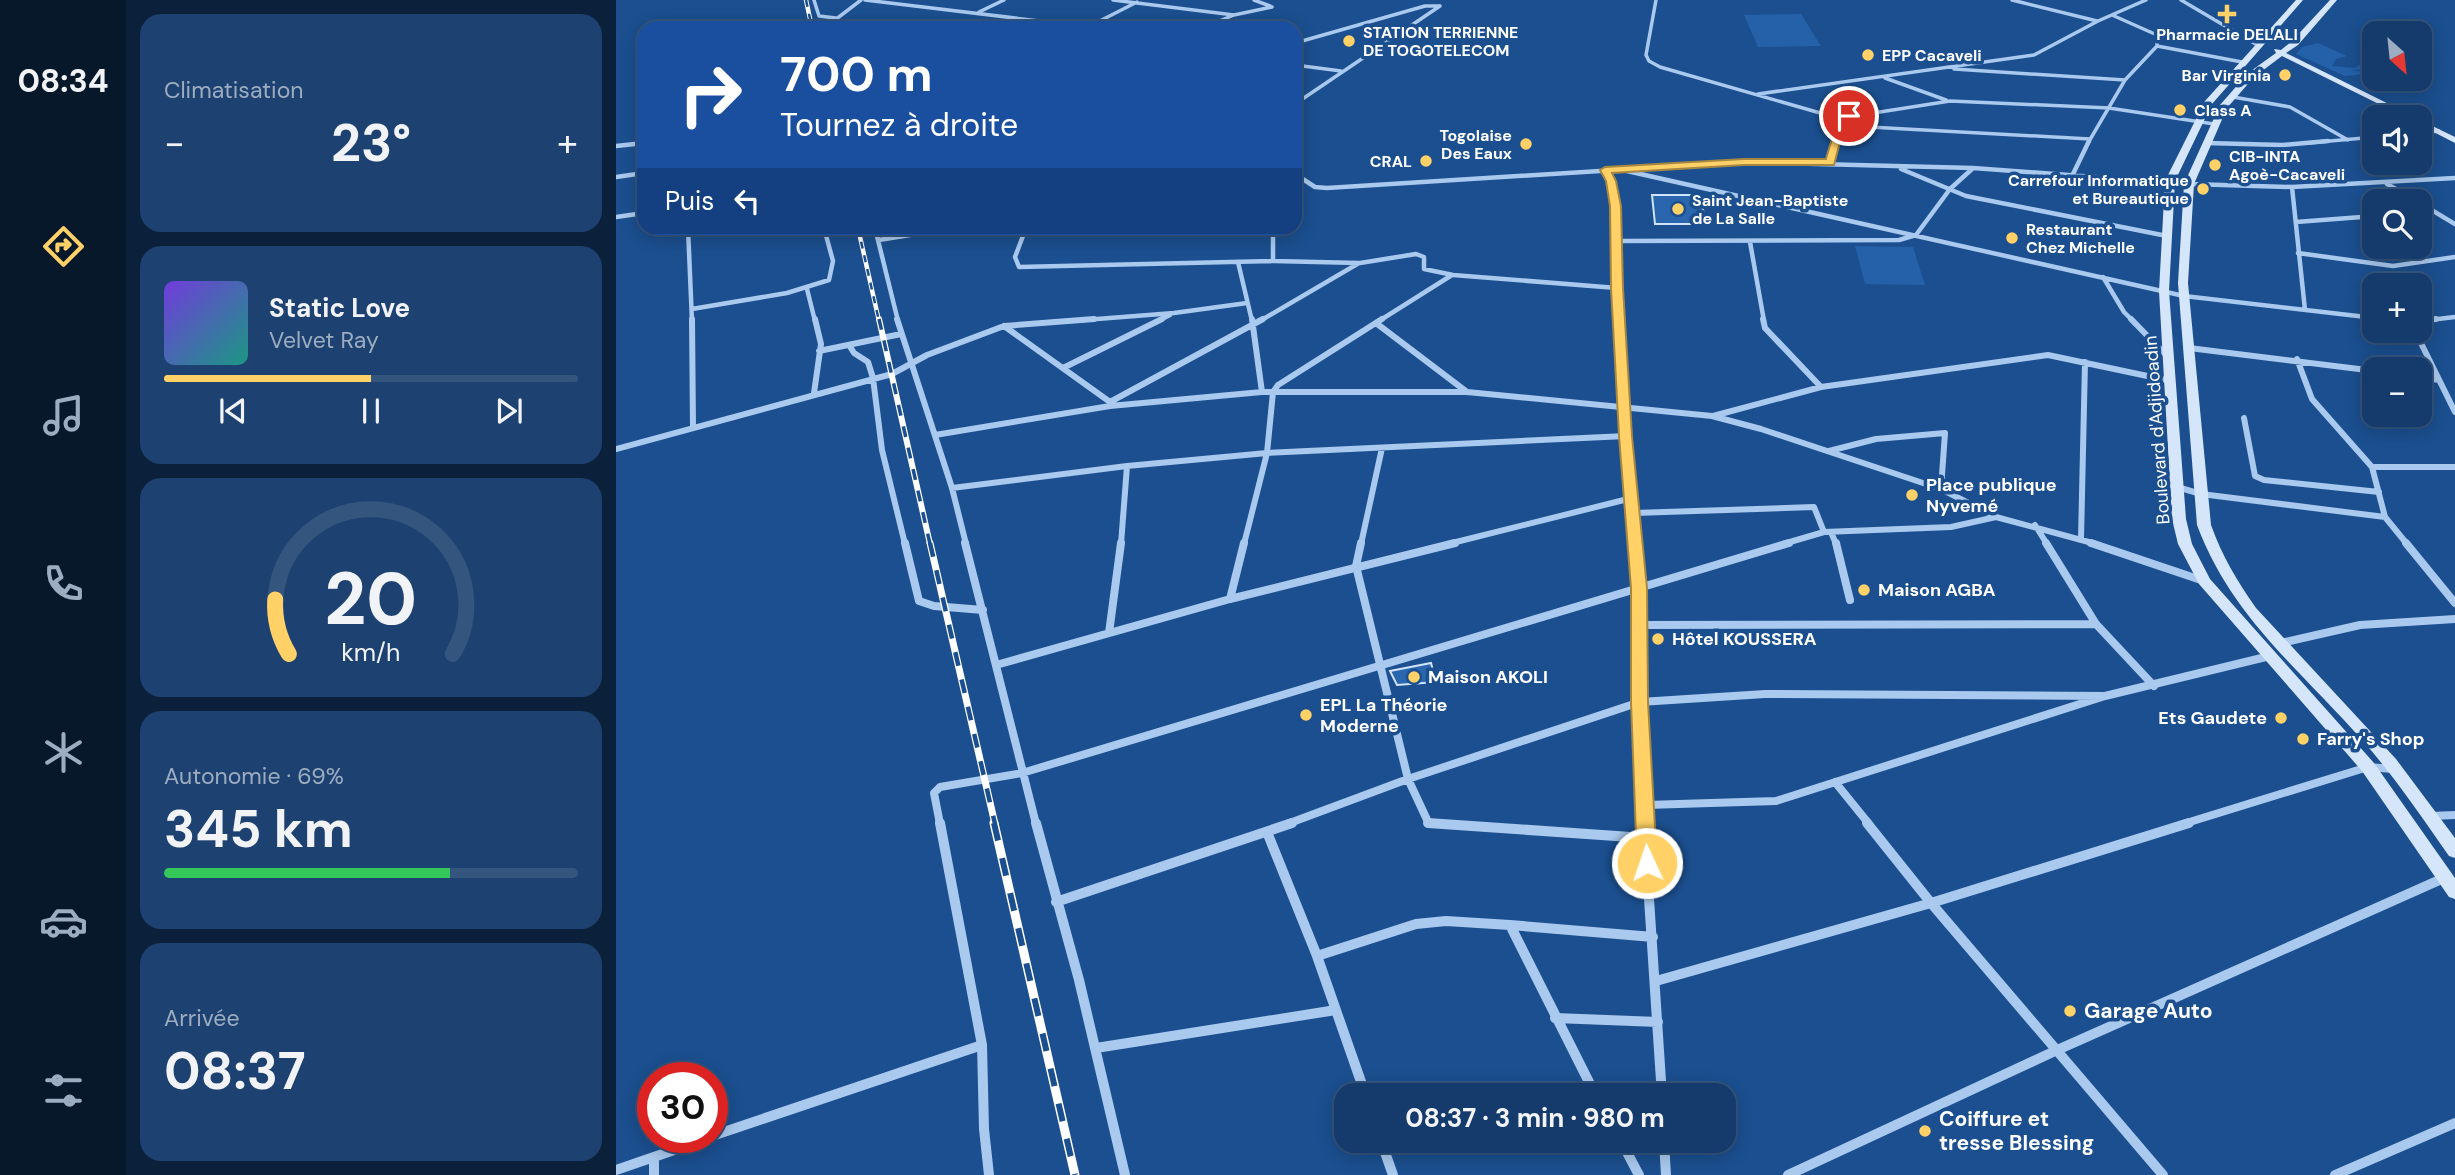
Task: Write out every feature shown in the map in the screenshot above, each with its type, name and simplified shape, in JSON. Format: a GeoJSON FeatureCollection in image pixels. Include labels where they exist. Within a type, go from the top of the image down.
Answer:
{"type":"FeatureCollection","features":[{"type":"Feature","properties":{"kind":"main road","name":"Boulevard d'Adjidoadin"},"geometry":{"type":"LineString","coordinates":[[2300,0],[2208,103],[2170,181],[2164,291],[2179,519],[2185,544],[2204,581],[2368,767],[2455,892]]}},
{"type":"Feature","properties":{"kind":"main road","name":"Boulevard d'Adjidoadin"},"geometry":{"type":"LineString","coordinates":[[2334,0],[2283,53],[2251,75],[2223,107],[2189,184],[2183,296],[2201,494],[2211,548],[2226,576],[2281,643],[2349,715],[2395,769],[2455,851]]}},
{"type":"Feature","properties":{"kind":"main road"},"geometry":{"type":"LineString","coordinates":[[2259,46],[2283,53],[2387,105]]}},
{"type":"Feature","properties":{"kind":"main road"},"geometry":{"type":"LineString","coordinates":[[2432,128],[2455,140]]}},
{"type":"Feature","properties":{"kind":"main road"},"geometry":{"type":"LineString","coordinates":[[2174,438],[2196,444]]}},
{"type":"Feature","properties":{"kind":"street"},"geometry":{"type":"LineString","coordinates":[[814,0],[819,16],[837,18]]}},
{"type":"Feature","properties":{"kind":"street"},"geometry":{"type":"LineString","coordinates":[[833,21],[863,0],[1040,21]]}},
{"type":"Feature","properties":{"kind":"street"},"geometry":{"type":"LineString","coordinates":[[977,13],[1004,0]]}},
{"type":"Feature","properties":{"kind":"street"},"geometry":{"type":"LineString","coordinates":[[1113,0],[1234,15]]}},
{"type":"Feature","properties":{"kind":"street"},"geometry":{"type":"LineString","coordinates":[[1219,21],[1272,7],[1254,0]]}},
{"type":"Feature","properties":{"kind":"street"},"geometry":{"type":"LineString","coordinates":[[1656,0],[1646,55],[1649,61],[1660,66],[1844,121],[1878,128],[2090,139]]}},
{"type":"Feature","properties":{"kind":"street"},"geometry":{"type":"LineString","coordinates":[[2012,0],[2098,21]]}},
{"type":"Feature","properties":{"kind":"street"},"geometry":{"type":"LineString","coordinates":[[1754,95],[2040,53],[2098,21],[2146,0]]}},
{"type":"Feature","properties":{"kind":"street"},"geometry":{"type":"LineString","coordinates":[[2180,0],[2259,46]]}},
{"type":"Feature","properties":{"kind":"street"},"geometry":{"type":"LineString","coordinates":[[2187,4],[2192,0]]}},
{"type":"Feature","properties":{"kind":"street"},"geometry":{"type":"LineString","coordinates":[[1100,21],[1138,1]]}},
{"type":"Feature","properties":{"kind":"street"},"geometry":{"type":"LineString","coordinates":[[1302,41],[1425,6],[1440,6],[1302,99]]}},
{"type":"Feature","properties":{"kind":"street"},"geometry":{"type":"LineString","coordinates":[[2073,174],[2125,80],[2157,46],[2157,35],[2112,15]]}},
{"type":"Feature","properties":{"kind":"street"},"geometry":{"type":"LineString","coordinates":[[2157,46],[2242,62]]}},
{"type":"Feature","properties":{"kind":"street"},"geometry":{"type":"LineString","coordinates":[[1302,66],[1342,71]]}},
{"type":"Feature","properties":{"kind":"street"},"geometry":{"type":"LineString","coordinates":[[1945,68],[2125,80]]}},
{"type":"Feature","properties":{"kind":"street"},"geometry":{"type":"LineString","coordinates":[[1881,77],[1950,101]]}},
{"type":"Feature","properties":{"kind":"street"},"geometry":{"type":"LineString","coordinates":[[2233,97],[2290,107],[2348,140]]}},
{"type":"Feature","properties":{"kind":"street"},"geometry":{"type":"LineString","coordinates":[[1830,162],[1844,121],[1851,115],[1950,101],[2109,108],[2214,124]]}},
{"type":"Feature","properties":{"kind":"street"},"geometry":{"type":"LineString","coordinates":[[2432,132],[2438,131]]}},
{"type":"Feature","properties":{"kind":"street"},"geometry":{"type":"LineString","coordinates":[[2206,143],[2283,145],[2362,138]]}},
{"type":"Feature","properties":{"kind":"street"},"geometry":{"type":"LineString","coordinates":[[616,146],[637,144]]}},
{"type":"Feature","properties":{"kind":"street"},"geometry":{"type":"LineString","coordinates":[[1302,179],[1315,187],[1327,188],[1744,162],[1830,162],[1899,167],[1973,168],[2189,184],[2292,187],[2455,177]]}},
{"type":"Feature","properties":{"kind":"street"},"geometry":{"type":"LineString","coordinates":[[1899,167],[1950,189],[1987,200],[2167,236]]}},
{"type":"Feature","properties":{"kind":"street"},"geometry":{"type":"LineString","coordinates":[[1617,241],[1894,240],[1916,235],[1950,189],[1973,168]]}},
{"type":"Feature","properties":{"kind":"street"},"geometry":{"type":"LineString","coordinates":[[1605,170],[1611,181],[1617,241],[1617,288],[1626,436],[1639,588],[1637,625],[1646,805],[1645,838],[1661,1083]]}},
{"type":"Feature","properties":{"kind":"street"},"geometry":{"type":"LineString","coordinates":[[1619,170],[2183,296],[2362,317]]}},
{"type":"Feature","properties":{"kind":"street"},"geometry":{"type":"LineString","coordinates":[[616,177],[637,174]]}},
{"type":"Feature","properties":{"kind":"street"},"geometry":{"type":"LineString","coordinates":[[2385,183],[2395,189]]}},
{"type":"Feature","properties":{"kind":"street"},"geometry":{"type":"LineString","coordinates":[[2292,187],[2305,310]]}},
{"type":"Feature","properties":{"kind":"street"},"geometry":{"type":"LineString","coordinates":[[2434,212],[2455,224]]}},
{"type":"Feature","properties":{"kind":"street"},"geometry":{"type":"LineString","coordinates":[[616,217],[637,214]]}},
{"type":"Feature","properties":{"kind":"street"},"geometry":{"type":"LineString","coordinates":[[2296,222],[2362,217]]}},
{"type":"Feature","properties":{"kind":"street"},"geometry":{"type":"LineString","coordinates":[[688,235],[693,428]]}},
{"type":"Feature","properties":{"kind":"street"},"geometry":{"type":"LineString","coordinates":[[692,309],[824,284],[831,278],[833,256],[826,235]]}},
{"type":"Feature","properties":{"kind":"street"},"geometry":{"type":"LineString","coordinates":[[877,235],[901,334],[952,488],[1022,773],[1096,1048],[1125,1175]]}},
{"type":"Feature","properties":{"kind":"street"},"geometry":{"type":"LineString","coordinates":[[879,240],[910,235]]}},
{"type":"Feature","properties":{"kind":"street"},"geometry":{"type":"LineString","coordinates":[[1023,235],[1015,257],[1019,267],[1273,261],[1360,263],[1416,254],[1424,257],[1424,269],[1453,275],[1617,288]]}},
{"type":"Feature","properties":{"kind":"street"},"geometry":{"type":"LineString","coordinates":[[1273,235],[1273,261]]}},
{"type":"Feature","properties":{"kind":"street"},"geometry":{"type":"LineString","coordinates":[[1750,242],[1765,328],[1821,387]]}},
{"type":"Feature","properties":{"kind":"street"},"geometry":{"type":"LineString","coordinates":[[2298,253],[2381,265],[2455,257]]}},
{"type":"Feature","properties":{"kind":"street"},"geometry":{"type":"LineString","coordinates":[[1238,262],[1253,325],[1262,392]]}},
{"type":"Feature","properties":{"kind":"street"},"geometry":{"type":"LineString","coordinates":[[1110,404],[1360,263]]}},
{"type":"Feature","properties":{"kind":"street"},"geometry":{"type":"LineString","coordinates":[[1230,599],[1267,453],[1273,392],[1282,381],[1453,275]]}},
{"type":"Feature","properties":{"kind":"street"},"geometry":{"type":"LineString","coordinates":[[2103,277],[2124,312],[2169,358]]}},
{"type":"Feature","properties":{"kind":"street"},"geometry":{"type":"LineString","coordinates":[[807,289],[820,340],[814,393]]}},
{"type":"Feature","properties":{"kind":"street"},"geometry":{"type":"LineString","coordinates":[[616,449],[873,378],[1004,326],[1174,313],[1247,303]]}},
{"type":"Feature","properties":{"kind":"street"},"geometry":{"type":"LineString","coordinates":[[1063,368],[1174,313]]}},
{"type":"Feature","properties":{"kind":"street"},"geometry":{"type":"LineString","coordinates":[[2432,320],[2455,317]]}},
{"type":"Feature","properties":{"kind":"street"},"geometry":{"type":"LineString","coordinates":[[1376,323],[1467,393]]}},
{"type":"Feature","properties":{"kind":"street"},"geometry":{"type":"LineString","coordinates":[[1004,326],[1110,404]]}},
{"type":"Feature","properties":{"kind":"street"},"geometry":{"type":"LineString","coordinates":[[820,351],[901,334]]}},
{"type":"Feature","properties":{"kind":"street"},"geometry":{"type":"LineString","coordinates":[[2421,343],[2455,412]]}},
{"type":"Feature","properties":{"kind":"street"},"geometry":{"type":"LineString","coordinates":[[849,345],[854,353],[868,362],[873,378],[882,450],[919,601],[934,606],[983,610]]}},
{"type":"Feature","properties":{"kind":"street"},"geometry":{"type":"LineString","coordinates":[[2189,348],[2362,369]]}},
{"type":"Feature","properties":{"kind":"street"},"geometry":{"type":"LineString","coordinates":[[1712,416],[1821,387],[2042,355],[2171,381]]}},
{"type":"Feature","properties":{"kind":"street"},"geometry":{"type":"LineString","coordinates":[[2297,359],[2312,399],[2372,467],[2385,517],[2455,603]]}},
{"type":"Feature","properties":{"kind":"street"},"geometry":{"type":"LineString","coordinates":[[2081,539],[2085,362]]}},
{"type":"Feature","properties":{"kind":"street"},"geometry":{"type":"LineString","coordinates":[[2432,379],[2440,380]]}},
{"type":"Feature","properties":{"kind":"street"},"geometry":{"type":"LineString","coordinates":[[934,435],[1110,404],[1262,392],[1375,390],[1467,393],[1712,416],[1829,451],[1941,489],[1996,517],[2081,539],[2204,581]]}},
{"type":"Feature","properties":{"kind":"street"},"geometry":{"type":"LineString","coordinates":[[2244,418],[2255,476],[2264,480],[2379,492]]}},
{"type":"Feature","properties":{"kind":"street"},"geometry":{"type":"LineString","coordinates":[[1829,451],[1839,446],[1876,439],[1945,433],[1941,489]]}},
{"type":"Feature","properties":{"kind":"street"},"geometry":{"type":"LineString","coordinates":[[952,488],[1127,466],[1267,453],[1626,436]]}},
{"type":"Feature","properties":{"kind":"street"},"geometry":{"type":"LineString","coordinates":[[1382,448],[1356,566],[1408,779],[1429,824],[1645,838]]}},
{"type":"Feature","properties":{"kind":"street"},"geometry":{"type":"LineString","coordinates":[[1109,633],[1119,562],[1127,466]]}},
{"type":"Feature","properties":{"kind":"street"},"geometry":{"type":"LineString","coordinates":[[2372,467],[2455,467]]}},
{"type":"Feature","properties":{"kind":"street"},"geometry":{"type":"LineString","coordinates":[[2177,487],[2201,494],[2385,517]]}},
{"type":"Feature","properties":{"kind":"street"},"geometry":{"type":"LineString","coordinates":[[996,665],[1230,599],[1632,498]]}},
{"type":"Feature","properties":{"kind":"street"},"geometry":{"type":"LineString","coordinates":[[1634,513],[1814,507],[1840,553],[1850,600]]}},
{"type":"Feature","properties":{"kind":"street"},"geometry":{"type":"LineString","coordinates":[[989,1175],[984,1129],[982,1045],[934,793],[940,788],[1022,773],[1827,532],[1951,527],[1996,517]]}},
{"type":"Feature","properties":{"kind":"street"},"geometry":{"type":"LineString","coordinates":[[2035,525],[2096,624],[2154,686]]}},
{"type":"Feature","properties":{"kind":"street"},"geometry":{"type":"LineString","coordinates":[[2281,643],[2360,625],[2455,619]]}},
{"type":"Feature","properties":{"kind":"street"},"geometry":{"type":"LineString","coordinates":[[1637,625],[2096,624]]}},
{"type":"Feature","properties":{"kind":"street"},"geometry":{"type":"LineString","coordinates":[[1646,805],[1776,801],[2105,696],[2270,656]]}},
{"type":"Feature","properties":{"kind":"street"},"geometry":{"type":"LineString","coordinates":[[1056,902],[1267,832],[1408,779],[1640,702],[1765,694],[2105,696]]}},
{"type":"Feature","properties":{"kind":"street"},"geometry":{"type":"LineString","coordinates":[[1656,981],[1931,903],[2368,767],[2395,769]]}},
{"type":"Feature","properties":{"kind":"street"},"geometry":{"type":"LineString","coordinates":[[1835,782],[1931,903],[2163,1175]]}},
{"type":"Feature","properties":{"kind":"street"},"geometry":{"type":"LineString","coordinates":[[2430,816],[2455,815]]}},
{"type":"Feature","properties":{"kind":"street"},"geometry":{"type":"LineString","coordinates":[[1267,832],[1317,956],[1361,1083]]}},
{"type":"Feature","properties":{"kind":"street"},"geometry":{"type":"LineString","coordinates":[[1788,1175],[2055,1051],[2445,878]]}},
{"type":"Feature","properties":{"kind":"street"},"geometry":{"type":"LineString","coordinates":[[1317,956],[1416,924],[1446,921],[1653,937]]}},
{"type":"Feature","properties":{"kind":"street"},"geometry":{"type":"LineString","coordinates":[[1510,925],[1589,1083]]}},
{"type":"Feature","properties":{"kind":"street"},"geometry":{"type":"LineString","coordinates":[[1096,1048],[1336,1010]]}},
{"type":"Feature","properties":{"kind":"street"},"geometry":{"type":"LineString","coordinates":[[1555,1018],[1658,1022]]}},
{"type":"Feature","properties":{"kind":"street"},"geometry":{"type":"LineString","coordinates":[[728,1131],[982,1045]]}},
{"type":"Feature","properties":{"kind":"street"},"geometry":{"type":"LineString","coordinates":[[2335,1175],[2455,1123]]}},
{"type":"Feature","properties":{"kind":"street"},"geometry":{"type":"LineString","coordinates":[[616,1170],[665,1153]]}},
{"type":"Feature","properties":{"kind":"street"},"geometry":{"type":"LineString","coordinates":[[1385,1153],[1393,1175]]}},
{"type":"Feature","properties":{"kind":"street"},"geometry":{"type":"LineString","coordinates":[[1627,1153],[1639,1175]]}},
{"type":"Feature","properties":{"kind":"street"},"geometry":{"type":"LineString","coordinates":[[1665,1153],[1666,1175]]}},
{"type":"Feature","properties":{"kind":"street"},"geometry":{"type":"LineString","coordinates":[[654,1157],[654,1175]]}},
{"type":"Feature","properties":{"kind":"shaded area"},"geometry":{"type":"Polygon","coordinates":[[[1801,14],[1821,46],[1758,47],[1744,15],[1801,14]]]}},
{"type":"Feature","properties":{"kind":"shaded area"},"geometry":{"type":"Polygon","coordinates":[[[2318,43],[2347,56],[2336,59],[2332,66],[2355,68],[2362,63],[2362,69],[2351,70],[2362,71],[2362,74],[2345,76],[2296,54],[2302,47],[2318,43]]]}},
{"type":"Feature","properties":{"kind":"shaded area"},"geometry":{"type":"Polygon","coordinates":[[[1855,246],[1913,247],[1925,285],[1865,284],[1855,246]]]}},
{"type":"Feature","properties":{"kind":"building","name":"Saint Jean-Baptiste de La Salle"},"geometry":{"type":"Polygon","coordinates":[[[1652,195],[1701,195],[1705,224],[1655,224],[1652,195]]]}},
{"type":"Feature","properties":{"kind":"building","name":"Maison AKOLI"},"geometry":{"type":"Polygon","coordinates":[[[1431,663],[1436,682],[1397,685],[1390,671],[1431,663]]]}},
{"type":"Feature","properties":{"kind":"railway"},"geometry":{"type":"LineString","coordinates":[[806,0],[810,21]]}},
{"type":"Feature","properties":{"kind":"railway"},"geometry":{"type":"LineString","coordinates":[[860,235],[879,321]]}},
{"type":"Feature","properties":{"kind":"railway"},"geometry":{"type":"LineString","coordinates":[[879,319],[930,544]]}},
{"type":"Feature","properties":{"kind":"railway"},"geometry":{"type":"LineString","coordinates":[[930,543],[995,824]]}},
{"type":"Feature","properties":{"kind":"railway"},"geometry":{"type":"LineString","coordinates":[[994,823],[1075,1175]]}},
{"type":"Feature","properties":{"kind":"place","name":"Pharmacie DELALI"},"geometry":{"type":"Point","coordinates":[2227,14]}},
{"type":"Feature","properties":{"kind":"place","name":"STATION TERRIENNE DE TOGOTELECOM"},"geometry":{"type":"Point","coordinates":[1349,41]}},
{"type":"Feature","properties":{"kind":"place","name":"EPP Cacaveli"},"geometry":{"type":"Point","coordinates":[1868,55]}},
{"type":"Feature","properties":{"kind":"place","name":"Bar Virginia"},"geometry":{"type":"Point","coordinates":[2285,75]}},
{"type":"Feature","properties":{"kind":"place","name":"Class A"},"geometry":{"type":"Point","coordinates":[2180,110]}},
{"type":"Feature","properties":{"kind":"place","name":"Togolaise Des Eaux"},"geometry":{"type":"Point","coordinates":[1526,144]}},
{"type":"Feature","properties":{"kind":"place","name":"CRAL"},"geometry":{"type":"Point","coordinates":[1426,161]}},
{"type":"Feature","properties":{"kind":"place","name":"CIB-INTA Agoè-Cacaveli"},"geometry":{"type":"Point","coordinates":[2215,165]}},
{"type":"Feature","properties":{"kind":"place","name":"Carrefour Informatique et Bureautique"},"geometry":{"type":"Point","coordinates":[2203,189]}},
{"type":"Feature","properties":{"kind":"place","name":"Saint Jean-Baptiste de La Salle"},"geometry":{"type":"Point","coordinates":[1678,209]}},
{"type":"Feature","properties":{"kind":"place","name":"Restaurant Chez Michelle"},"geometry":{"type":"Point","coordinates":[2012,238]}},
{"type":"Feature","properties":{"kind":"place","name":"Place publique Nyvemé"},"geometry":{"type":"Point","coordinates":[1912,495]}},
{"type":"Feature","properties":{"kind":"place","name":"Maison AGBA"},"geometry":{"type":"Point","coordinates":[1864,590]}},
{"type":"Feature","properties":{"kind":"place","name":"Hôtel KOUSSERA"},"geometry":{"type":"Point","coordinates":[1658,639]}},
{"type":"Feature","properties":{"kind":"place","name":"Maison AKOLI"},"geometry":{"type":"Point","coordinates":[1414,677]}},
{"type":"Feature","properties":{"kind":"place","name":"EPL La Théorie Moderne"},"geometry":{"type":"Point","coordinates":[1306,715]}},
{"type":"Feature","properties":{"kind":"place","name":"Ets Gaudete"},"geometry":{"type":"Point","coordinates":[2281,718]}},
{"type":"Feature","properties":{"kind":"place","name":"Farry's Shop"},"geometry":{"type":"Point","coordinates":[2303,739]}},
{"type":"Feature","properties":{"kind":"place","name":"Garage Auto"},"geometry":{"type":"Point","coordinates":[2070,1011]}},
{"type":"Feature","properties":{"kind":"place","name":"Coiffure et tresse Blessing"},"geometry":{"type":"Point","coordinates":[1925,1131]}},
{"type":"Feature","properties":{"kind":"route"},"geometry":{"type":"LineString","coordinates":[[1647,863],[1637,625],[1639,588],[1626,436],[1615,206],[1611,181],[1605,170],[1744,162],[1830,162],[1844,121],[1849,116]]}}]}
